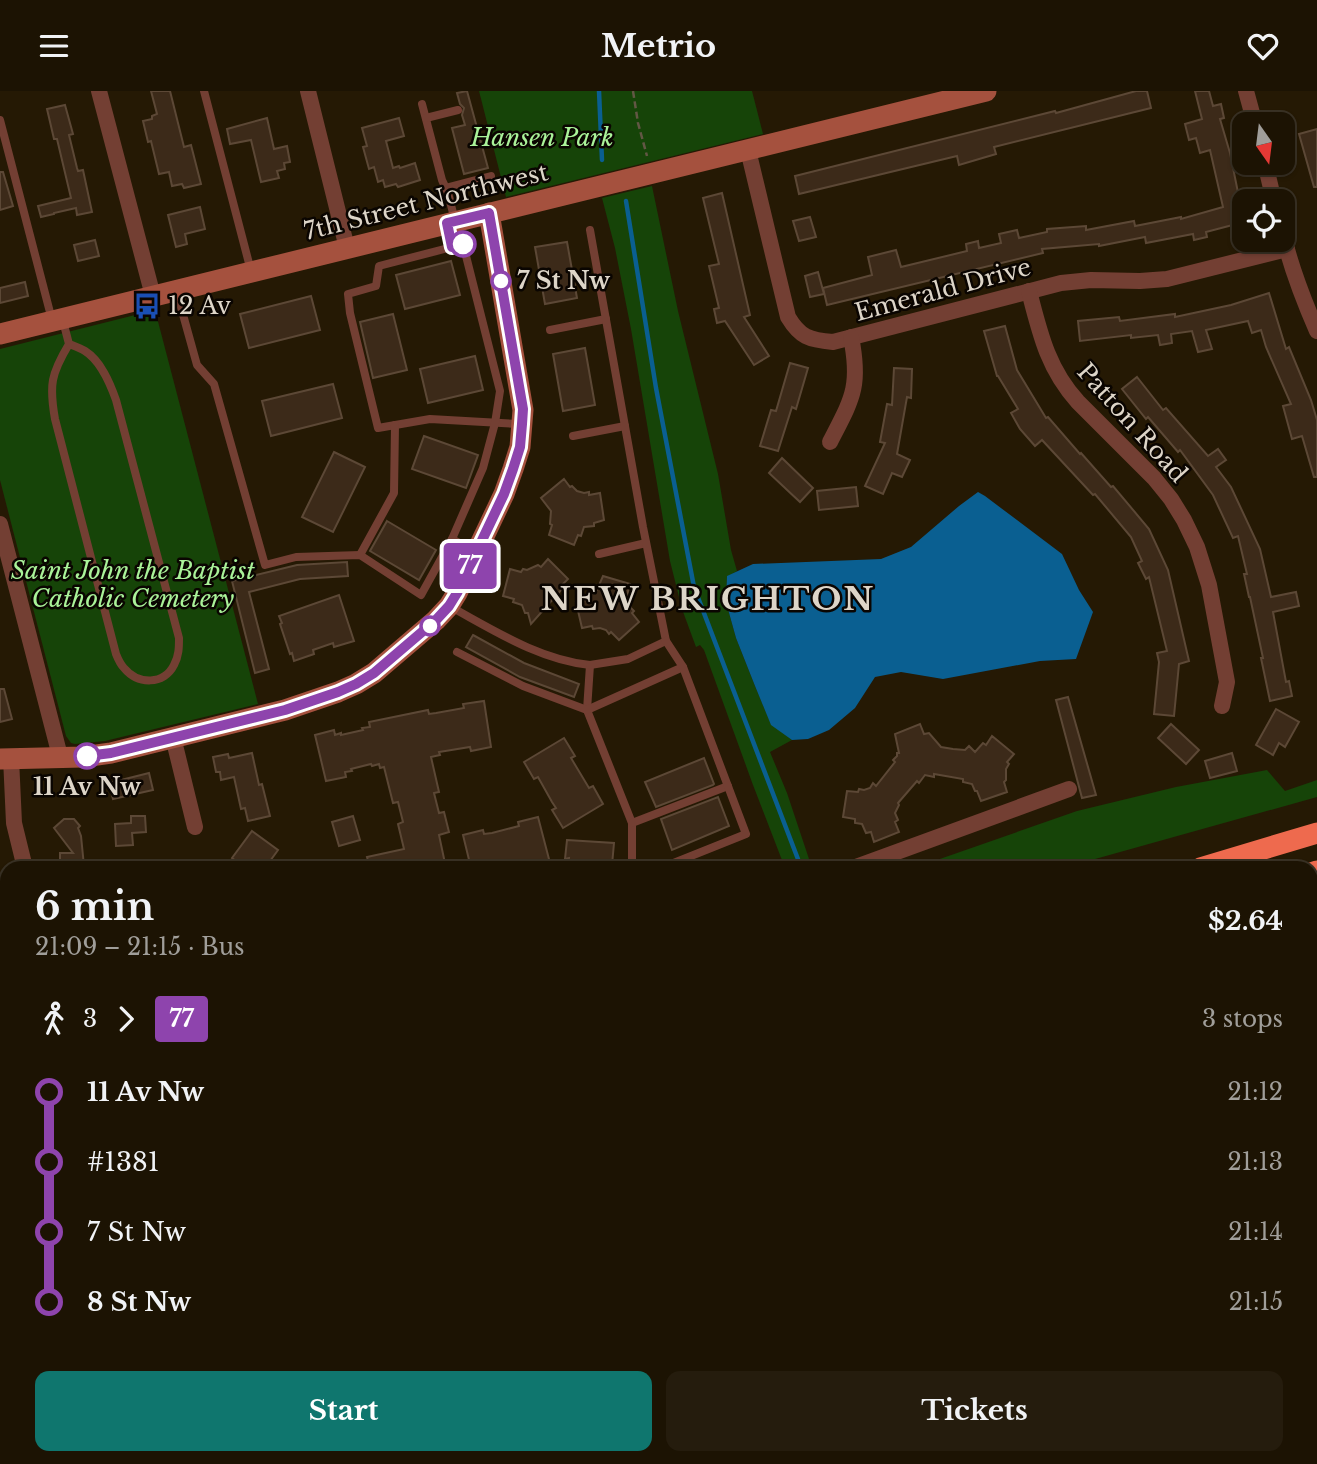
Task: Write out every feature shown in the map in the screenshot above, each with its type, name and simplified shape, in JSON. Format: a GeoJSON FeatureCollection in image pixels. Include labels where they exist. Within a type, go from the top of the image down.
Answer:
{"type":"FeatureCollection","features":[{"type":"Feature","properties":{"kind":"highway"},"geometry":{"type":"LineString","coordinates":[[1223,861],[1317,833]]}},
{"type":"Feature","properties":{"kind":"street"},"geometry":{"type":"LineString","coordinates":[[99,91],[153,296]]}},
{"type":"Feature","properties":{"kind":"street"},"geometry":{"type":"LineString","coordinates":[[308,91],[347,248]]}},
{"type":"Feature","properties":{"kind":"street","name":"7th Street Northwest"},"geometry":{"type":"LineString","coordinates":[[0,334],[986,91]]}},
{"type":"Feature","properties":{"kind":"street"},"geometry":{"type":"LineString","coordinates":[[1246,91],[1252,112]]}},
{"type":"Feature","properties":{"kind":"street","name":"Emerald Drive"},"geometry":{"type":"LineString","coordinates":[[748,150],[788,317],[800,333],[810,339],[833,342],[1061,283],[1167,279],[1251,252]]}},
{"type":"Feature","properties":{"kind":"street"},"geometry":{"type":"LineString","coordinates":[[23,861],[5,758],[83,757],[111,753],[285,710],[338,692],[356,684],[384,664],[449,606],[477,552],[520,447],[523,409],[489,213]]}},
{"type":"Feature","properties":{"kind":"street"},"geometry":{"type":"LineString","coordinates":[[1288,252],[1303,299],[1317,331]]}},
{"type":"Feature","properties":{"kind":"street","name":"Patton Road"},"geometry":{"type":"LineString","coordinates":[[1029,291],[1054,370],[1068,391],[1154,478],[1171,499],[1197,547],[1209,585],[1227,683],[1222,706]]}},
{"type":"Feature","properties":{"kind":"street"},"geometry":{"type":"LineString","coordinates":[[830,442],[854,392],[856,375],[851,337]]}},
{"type":"Feature","properties":{"kind":"street"},"geometry":{"type":"LineString","coordinates":[[0,524],[60,756]]}},
{"type":"Feature","properties":{"kind":"street"},"geometry":{"type":"LineString","coordinates":[[173,737],[195,827]]}},
{"type":"Feature","properties":{"kind":"street"},"geometry":{"type":"LineString","coordinates":[[872,861],[1069,789]]}},
{"type":"Feature","properties":{"kind":"lane"},"geometry":{"type":"LineString","coordinates":[[204,91],[251,271]]}},
{"type":"Feature","properties":{"kind":"lane"},"geometry":{"type":"LineString","coordinates":[[422,104],[442,180],[448,193],[452,247]]}},
{"type":"Feature","properties":{"kind":"lane"},"geometry":{"type":"LineString","coordinates":[[426,118],[458,110]]}},
{"type":"Feature","properties":{"kind":"lane"},"geometry":{"type":"LineString","coordinates":[[0,120],[57,320],[69,344],[88,352],[99,366],[110,382],[116,400],[179,638],[174,666],[158,679],[148,681],[134,677],[123,668],[116,654],[52,400],[51,383],[69,344]]}},
{"type":"Feature","properties":{"kind":"lane"},"geometry":{"type":"LineString","coordinates":[[445,188],[491,176]]}},
{"type":"Feature","properties":{"kind":"lane"},"geometry":{"type":"LineString","coordinates":[[590,230],[666,641],[683,667],[746,834],[678,861]]}},
{"type":"Feature","properties":{"kind":"lane"},"geometry":{"type":"LineString","coordinates":[[176,290],[197,365],[214,384],[265,565],[296,557],[360,555],[421,595],[453,539],[483,468],[495,423],[500,391],[463,244],[379,266],[376,286],[348,294],[350,313],[378,428],[430,419],[495,423],[522,424]]}},
{"type":"Feature","properties":{"kind":"lane"},"geometry":{"type":"LineString","coordinates":[[550,330],[606,319]]}},
{"type":"Feature","properties":{"kind":"lane"},"geometry":{"type":"LineString","coordinates":[[360,555],[394,493],[395,425]]}},
{"type":"Feature","properties":{"kind":"lane"},"geometry":{"type":"LineString","coordinates":[[573,436],[625,426]]}},
{"type":"Feature","properties":{"kind":"lane"},"geometry":{"type":"LineString","coordinates":[[453,539],[477,552]]}},
{"type":"Feature","properties":{"kind":"lane"},"geometry":{"type":"LineString","coordinates":[[599,554],[646,543]]}},
{"type":"Feature","properties":{"kind":"lane"},"geometry":{"type":"LineString","coordinates":[[449,606],[530,649],[575,663],[590,665],[628,659],[666,641]]}},
{"type":"Feature","properties":{"kind":"lane"},"geometry":{"type":"LineString","coordinates":[[457,652],[523,686],[587,710],[683,667]]}},
{"type":"Feature","properties":{"kind":"lane"},"geometry":{"type":"LineString","coordinates":[[590,665],[587,710],[632,823],[632,861]]}},
{"type":"Feature","properties":{"kind":"lane"},"geometry":{"type":"LineString","coordinates":[[632,823],[728,786]]}},
{"type":"Feature","properties":{"kind":"path"},"geometry":{"type":"LineString","coordinates":[[633,91],[648,162]]}},
{"type":"Feature","properties":{"kind":"green space","name":"Hansen Park"},"geometry":{"type":"Polygon","coordinates":[[[479,91],[752,91],[763,134],[506,197],[479,91]]]}},
{"type":"Feature","properties":{"kind":"green space"},"geometry":{"type":"Polygon","coordinates":[[[652,186],[678,311],[718,474],[737,571],[727,577],[726,602],[736,638],[771,724],[792,740],[770,752],[810,861],[782,861],[704,650],[700,645],[696,647],[682,609],[670,561],[631,329],[602,198],[652,186]]]}},
{"type":"Feature","properties":{"kind":"green space","name":"Saint John the Baptist Catholic Cemetery"},"geometry":{"type":"Polygon","coordinates":[[[155,310],[258,704],[105,741],[75,744],[66,736],[0,480],[0,349],[155,310]]]}},
{"type":"Feature","properties":{"kind":"green space"},"geometry":{"type":"Polygon","coordinates":[[[1267,770],[1285,791],[1317,780],[1317,797],[1088,861],[934,861],[1077,811],[1176,787],[1267,770]]]}},
{"type":"Feature","properties":{"kind":"water"},"geometry":{"type":"Polygon","coordinates":[[[978,492],[1062,554],[1093,612],[1076,659],[1040,661],[943,679],[901,672],[875,677],[855,708],[829,730],[808,739],[792,740],[771,725],[736,638],[726,602],[727,576],[753,564],[881,559],[911,547],[978,492]]]}},
{"type":"Feature","properties":{"kind":"building"},"geometry":{"type":"Polygon","coordinates":[[[151,91],[170,91],[184,147],[191,145],[201,184],[184,188],[182,184],[172,186],[169,172],[159,174],[143,121],[152,119],[152,116],[157,114],[151,91]]]}},
{"type":"Feature","properties":{"kind":"building"},"geometry":{"type":"Polygon","coordinates":[[[467,91],[488,168],[464,174],[452,128],[465,125],[462,115],[464,108],[457,93],[467,91]]]}},
{"type":"Feature","properties":{"kind":"building"},"geometry":{"type":"Polygon","coordinates":[[[1136,91],[1147,91],[1151,108],[994,147],[996,154],[959,165],[957,156],[799,194],[795,176],[1136,91]]]}},
{"type":"Feature","properties":{"kind":"building"},"geometry":{"type":"Polygon","coordinates":[[[1195,91],[1209,91],[1213,106],[1221,104],[1224,118],[1220,119],[1237,189],[1232,189],[1232,225],[1206,232],[1207,237],[1194,240],[1193,234],[1146,243],[1145,237],[1099,246],[1042,249],[1043,253],[827,305],[823,288],[872,275],[868,257],[896,250],[901,267],[967,251],[966,244],[978,241],[979,248],[1001,243],[999,234],[1017,230],[1019,238],[1047,232],[1047,229],[1086,226],[1086,230],[1134,221],[1135,226],[1181,219],[1223,207],[1210,150],[1200,153],[1196,138],[1189,140],[1185,124],[1202,119],[1195,91]]]}},
{"type":"Feature","properties":{"kind":"building"},"geometry":{"type":"Polygon","coordinates":[[[65,105],[73,134],[69,135],[77,168],[78,171],[83,170],[92,212],[77,215],[76,208],[41,217],[38,206],[71,198],[47,109],[65,105]]]}},
{"type":"Feature","properties":{"kind":"building"},"geometry":{"type":"Polygon","coordinates":[[[267,118],[274,149],[287,146],[290,162],[284,163],[285,169],[277,171],[279,178],[261,182],[251,140],[230,144],[227,129],[267,118]]]}},
{"type":"Feature","properties":{"kind":"building"},"geometry":{"type":"Polygon","coordinates":[[[399,118],[404,136],[386,141],[393,168],[415,163],[420,180],[398,187],[396,184],[385,187],[383,180],[378,182],[374,167],[369,169],[363,147],[367,146],[362,128],[399,118]]]}},
{"type":"Feature","properties":{"kind":"building"},"geometry":{"type":"Polygon","coordinates":[[[1317,129],[1317,187],[1314,187],[1299,134],[1317,129]]]}},
{"type":"Feature","properties":{"kind":"building"},"geometry":{"type":"Polygon","coordinates":[[[0,172],[3,172],[13,206],[0,210],[0,172]]]}},
{"type":"Feature","properties":{"kind":"building"},"geometry":{"type":"Polygon","coordinates":[[[722,193],[750,315],[744,317],[769,356],[754,365],[725,321],[717,323],[714,309],[719,308],[709,266],[719,264],[703,198],[722,193]]]}},
{"type":"Feature","properties":{"kind":"building"},"geometry":{"type":"Polygon","coordinates":[[[200,207],[205,229],[185,234],[187,244],[176,247],[168,215],[200,207]]]}},
{"type":"Feature","properties":{"kind":"building"},"geometry":{"type":"Polygon","coordinates":[[[810,217],[816,237],[799,241],[793,221],[810,217]]]}},
{"type":"Feature","properties":{"kind":"building"},"geometry":{"type":"Polygon","coordinates":[[[95,240],[99,256],[78,261],[74,245],[95,240]]]}},
{"type":"Feature","properties":{"kind":"building"},"geometry":{"type":"Polygon","coordinates":[[[567,242],[577,298],[545,304],[535,247],[567,242]]]}},
{"type":"Feature","properties":{"kind":"building"},"geometry":{"type":"Polygon","coordinates":[[[451,261],[460,295],[405,309],[396,275],[451,261]]]}},
{"type":"Feature","properties":{"kind":"building"},"geometry":{"type":"Polygon","coordinates":[[[818,272],[824,294],[810,297],[805,276],[818,272]]]}},
{"type":"Feature","properties":{"kind":"building"},"geometry":{"type":"Polygon","coordinates":[[[25,282],[28,296],[0,303],[0,288],[25,282]]]}},
{"type":"Feature","properties":{"kind":"building"},"geometry":{"type":"Polygon","coordinates":[[[1269,293],[1286,349],[1289,347],[1317,420],[1317,477],[1314,477],[1302,436],[1292,439],[1283,406],[1291,404],[1261,330],[1252,333],[1248,321],[1206,330],[1212,349],[1198,352],[1192,331],[1171,334],[1172,343],[1160,345],[1158,335],[1080,341],[1078,321],[1119,317],[1120,321],[1175,314],[1175,317],[1231,305],[1269,293]]]}},
{"type":"Feature","properties":{"kind":"building"},"geometry":{"type":"Polygon","coordinates":[[[311,296],[320,330],[249,348],[240,314],[311,296]]]}},
{"type":"Feature","properties":{"kind":"building"},"geometry":{"type":"Polygon","coordinates":[[[393,314],[407,370],[373,378],[360,322],[393,314]]]}},
{"type":"Feature","properties":{"kind":"building"},"geometry":{"type":"Polygon","coordinates":[[[1005,326],[1017,370],[1046,418],[1048,417],[1111,487],[1113,486],[1149,529],[1168,570],[1189,661],[1179,664],[1174,716],[1154,714],[1159,662],[1157,653],[1167,651],[1149,577],[1146,579],[1138,563],[1142,561],[1131,537],[1095,494],[1093,495],[1042,440],[1035,446],[1020,429],[1011,413],[1018,409],[997,376],[984,331],[1005,326]]]}},
{"type":"Feature","properties":{"kind":"building"},"geometry":{"type":"Polygon","coordinates":[[[585,348],[595,405],[563,411],[553,354],[585,348]]]}},
{"type":"Feature","properties":{"kind":"building"},"geometry":{"type":"Polygon","coordinates":[[[475,356],[483,390],[428,403],[420,369],[475,356]]]}},
{"type":"Feature","properties":{"kind":"building"},"geometry":{"type":"Polygon","coordinates":[[[790,363],[808,368],[796,409],[792,407],[778,451],[760,446],[771,410],[776,411],[790,363]]]}},
{"type":"Feature","properties":{"kind":"building"},"geometry":{"type":"Polygon","coordinates":[[[894,368],[912,369],[911,398],[907,397],[897,454],[910,460],[902,477],[892,473],[883,494],[865,486],[885,443],[880,442],[887,404],[892,405],[894,368]]]}},
{"type":"Feature","properties":{"kind":"building"},"geometry":{"type":"Polygon","coordinates":[[[1137,377],[1163,410],[1166,408],[1208,456],[1218,449],[1226,460],[1216,467],[1231,487],[1260,549],[1271,597],[1296,592],[1299,606],[1273,612],[1286,682],[1289,681],[1292,696],[1270,701],[1238,536],[1233,538],[1213,495],[1180,450],[1178,452],[1148,417],[1146,419],[1122,389],[1137,377]]]}},
{"type":"Feature","properties":{"kind":"building"},"geometry":{"type":"Polygon","coordinates":[[[333,384],[342,418],[271,436],[262,401],[333,384]]]}},
{"type":"Feature","properties":{"kind":"building"},"geometry":{"type":"Polygon","coordinates":[[[424,436],[478,455],[466,488],[412,469],[424,436]]]}},
{"type":"Feature","properties":{"kind":"building"},"geometry":{"type":"Polygon","coordinates":[[[334,452],[365,467],[333,532],[302,517],[334,452]]]}},
{"type":"Feature","properties":{"kind":"building"},"geometry":{"type":"Polygon","coordinates":[[[782,458],[813,488],[800,502],[769,473],[782,458]]]}},
{"type":"Feature","properties":{"kind":"building"},"geometry":{"type":"Polygon","coordinates":[[[564,479],[577,491],[589,492],[589,495],[600,493],[604,520],[594,523],[594,526],[584,527],[574,545],[549,535],[552,525],[551,511],[541,498],[564,479]]]}},
{"type":"Feature","properties":{"kind":"building"},"geometry":{"type":"Polygon","coordinates":[[[856,487],[858,506],[819,510],[817,491],[856,487]]]}},
{"type":"Feature","properties":{"kind":"building"},"geometry":{"type":"Polygon","coordinates":[[[387,521],[436,550],[419,580],[370,551],[387,521]]]}},
{"type":"Feature","properties":{"kind":"building"},"geometry":{"type":"Polygon","coordinates":[[[548,559],[568,579],[531,624],[522,605],[503,596],[510,569],[521,572],[538,565],[541,567],[548,559]]]}},
{"type":"Feature","properties":{"kind":"building"},"geometry":{"type":"Polygon","coordinates":[[[347,562],[348,576],[300,579],[249,592],[269,669],[255,673],[232,581],[297,565],[347,562]]]}},
{"type":"Feature","properties":{"kind":"building"},"geometry":{"type":"Polygon","coordinates":[[[603,576],[630,584],[627,595],[634,611],[632,613],[639,622],[619,640],[611,632],[609,634],[600,628],[582,628],[576,602],[587,600],[586,596],[597,590],[603,576]]]}},
{"type":"Feature","properties":{"kind":"building"},"geometry":{"type":"Polygon","coordinates":[[[339,595],[354,641],[334,647],[333,643],[294,661],[279,616],[339,595]]]}},
{"type":"Feature","properties":{"kind":"building"},"geometry":{"type":"Polygon","coordinates":[[[473,635],[524,663],[579,684],[574,697],[520,677],[466,647],[473,635]]]}},
{"type":"Feature","properties":{"kind":"building"},"geometry":{"type":"Polygon","coordinates":[[[0,689],[4,689],[12,719],[0,722],[0,689]]]}},
{"type":"Feature","properties":{"kind":"building"},"geometry":{"type":"Polygon","coordinates":[[[1068,697],[1096,795],[1082,798],[1056,700],[1068,697]]]}},
{"type":"Feature","properties":{"kind":"building"},"geometry":{"type":"Polygon","coordinates":[[[484,701],[491,747],[439,752],[440,755],[431,757],[439,792],[434,793],[439,813],[444,812],[449,832],[439,835],[445,861],[368,861],[367,857],[404,849],[398,824],[403,822],[398,802],[393,803],[384,767],[371,764],[345,772],[346,777],[326,781],[315,735],[334,730],[335,735],[341,735],[370,727],[369,722],[428,710],[429,714],[464,708],[463,704],[484,701]]]}},
{"type":"Feature","properties":{"kind":"building"},"geometry":{"type":"Polygon","coordinates":[[[1276,709],[1299,722],[1285,747],[1279,743],[1273,755],[1256,745],[1276,709]]]}},
{"type":"Feature","properties":{"kind":"building"},"geometry":{"type":"Polygon","coordinates":[[[920,724],[924,734],[929,733],[941,747],[953,749],[965,750],[969,746],[975,752],[983,743],[986,745],[992,736],[1014,754],[1007,762],[1009,764],[1004,782],[1007,792],[981,801],[972,784],[963,782],[963,779],[925,775],[898,803],[895,813],[898,820],[895,822],[899,832],[874,842],[871,832],[866,833],[862,824],[855,823],[855,819],[843,817],[847,791],[858,792],[859,789],[870,788],[873,783],[876,786],[899,753],[895,734],[920,724]]]}},
{"type":"Feature","properties":{"kind":"building"},"geometry":{"type":"Polygon","coordinates":[[[1171,724],[1199,750],[1186,764],[1158,738],[1171,724]]]}},
{"type":"Feature","properties":{"kind":"building"},"geometry":{"type":"Polygon","coordinates":[[[564,738],[575,756],[571,758],[589,788],[593,786],[603,804],[563,828],[552,810],[556,808],[538,777],[534,779],[524,762],[564,738]]]}},
{"type":"Feature","properties":{"kind":"building"},"geometry":{"type":"Polygon","coordinates":[[[252,753],[270,816],[248,821],[245,808],[241,809],[234,777],[221,780],[213,757],[228,754],[229,758],[252,753]]]}},
{"type":"Feature","properties":{"kind":"building"},"geometry":{"type":"Polygon","coordinates":[[[1232,753],[1237,771],[1210,778],[1205,761],[1232,753]]]}},
{"type":"Feature","properties":{"kind":"building"},"geometry":{"type":"Polygon","coordinates":[[[704,758],[714,784],[656,807],[645,782],[704,758]]]}},
{"type":"Feature","properties":{"kind":"building"},"geometry":{"type":"Polygon","coordinates":[[[149,773],[153,790],[113,799],[109,783],[149,773]]]}},
{"type":"Feature","properties":{"kind":"building"},"geometry":{"type":"Polygon","coordinates":[[[718,797],[729,826],[672,850],[661,819],[718,797]]]}},
{"type":"Feature","properties":{"kind":"building"},"geometry":{"type":"Polygon","coordinates":[[[131,816],[145,816],[146,832],[132,833],[133,845],[116,846],[115,824],[131,823],[131,816]]]}},
{"type":"Feature","properties":{"kind":"building"},"geometry":{"type":"Polygon","coordinates":[[[353,816],[360,840],[339,846],[332,822],[353,816]]]}},
{"type":"Feature","properties":{"kind":"building"},"geometry":{"type":"Polygon","coordinates":[[[538,817],[549,861],[469,861],[463,835],[483,830],[484,834],[492,833],[519,826],[518,822],[538,817]]]}},
{"type":"Feature","properties":{"kind":"building"},"geometry":{"type":"Polygon","coordinates":[[[64,819],[74,819],[80,826],[78,828],[84,861],[60,861],[60,853],[73,853],[54,828],[64,819]]]}},
{"type":"Feature","properties":{"kind":"building"},"geometry":{"type":"Polygon","coordinates":[[[252,831],[278,850],[270,861],[236,861],[232,858],[252,831]]]}},
{"type":"Feature","properties":{"kind":"building"},"geometry":{"type":"Polygon","coordinates":[[[567,840],[614,843],[612,861],[565,859],[567,840]]]}},
{"type":"Feature","properties":{"kind":"waterway"},"geometry":{"type":"LineString","coordinates":[[599,91],[602,160]]}},
{"type":"Feature","properties":{"kind":"waterway"},"geometry":{"type":"LineString","coordinates":[[626,201],[656,388],[694,587],[799,861]]}},
{"type":"Feature","properties":{"kind":"bus line","name":"77"},"geometry":{"type":"LineString","coordinates":[[87,756],[111,753],[285,710],[338,692],[374,673],[449,606],[504,494],[520,447],[523,409],[489,213],[447,223],[452,247],[463,244]]}},
{"type":"Feature","properties":{"kind":"place","name":"7 St Nw"},"geometry":{"type":"Point","coordinates":[501,281]}},
{"type":"Feature","properties":{"kind":"place","name":"12 Av"},"geometry":{"type":"Point","coordinates":[147,306]}},
{"type":"Feature","properties":{"kind":"place","name":"11 Av Nw"},"geometry":{"type":"Point","coordinates":[87,756]}},
{"type":"Feature","properties":{"kind":"district","name":"NEW BRIGHTON"},"geometry":{"type":"Point","coordinates":[708,599]}}]}
